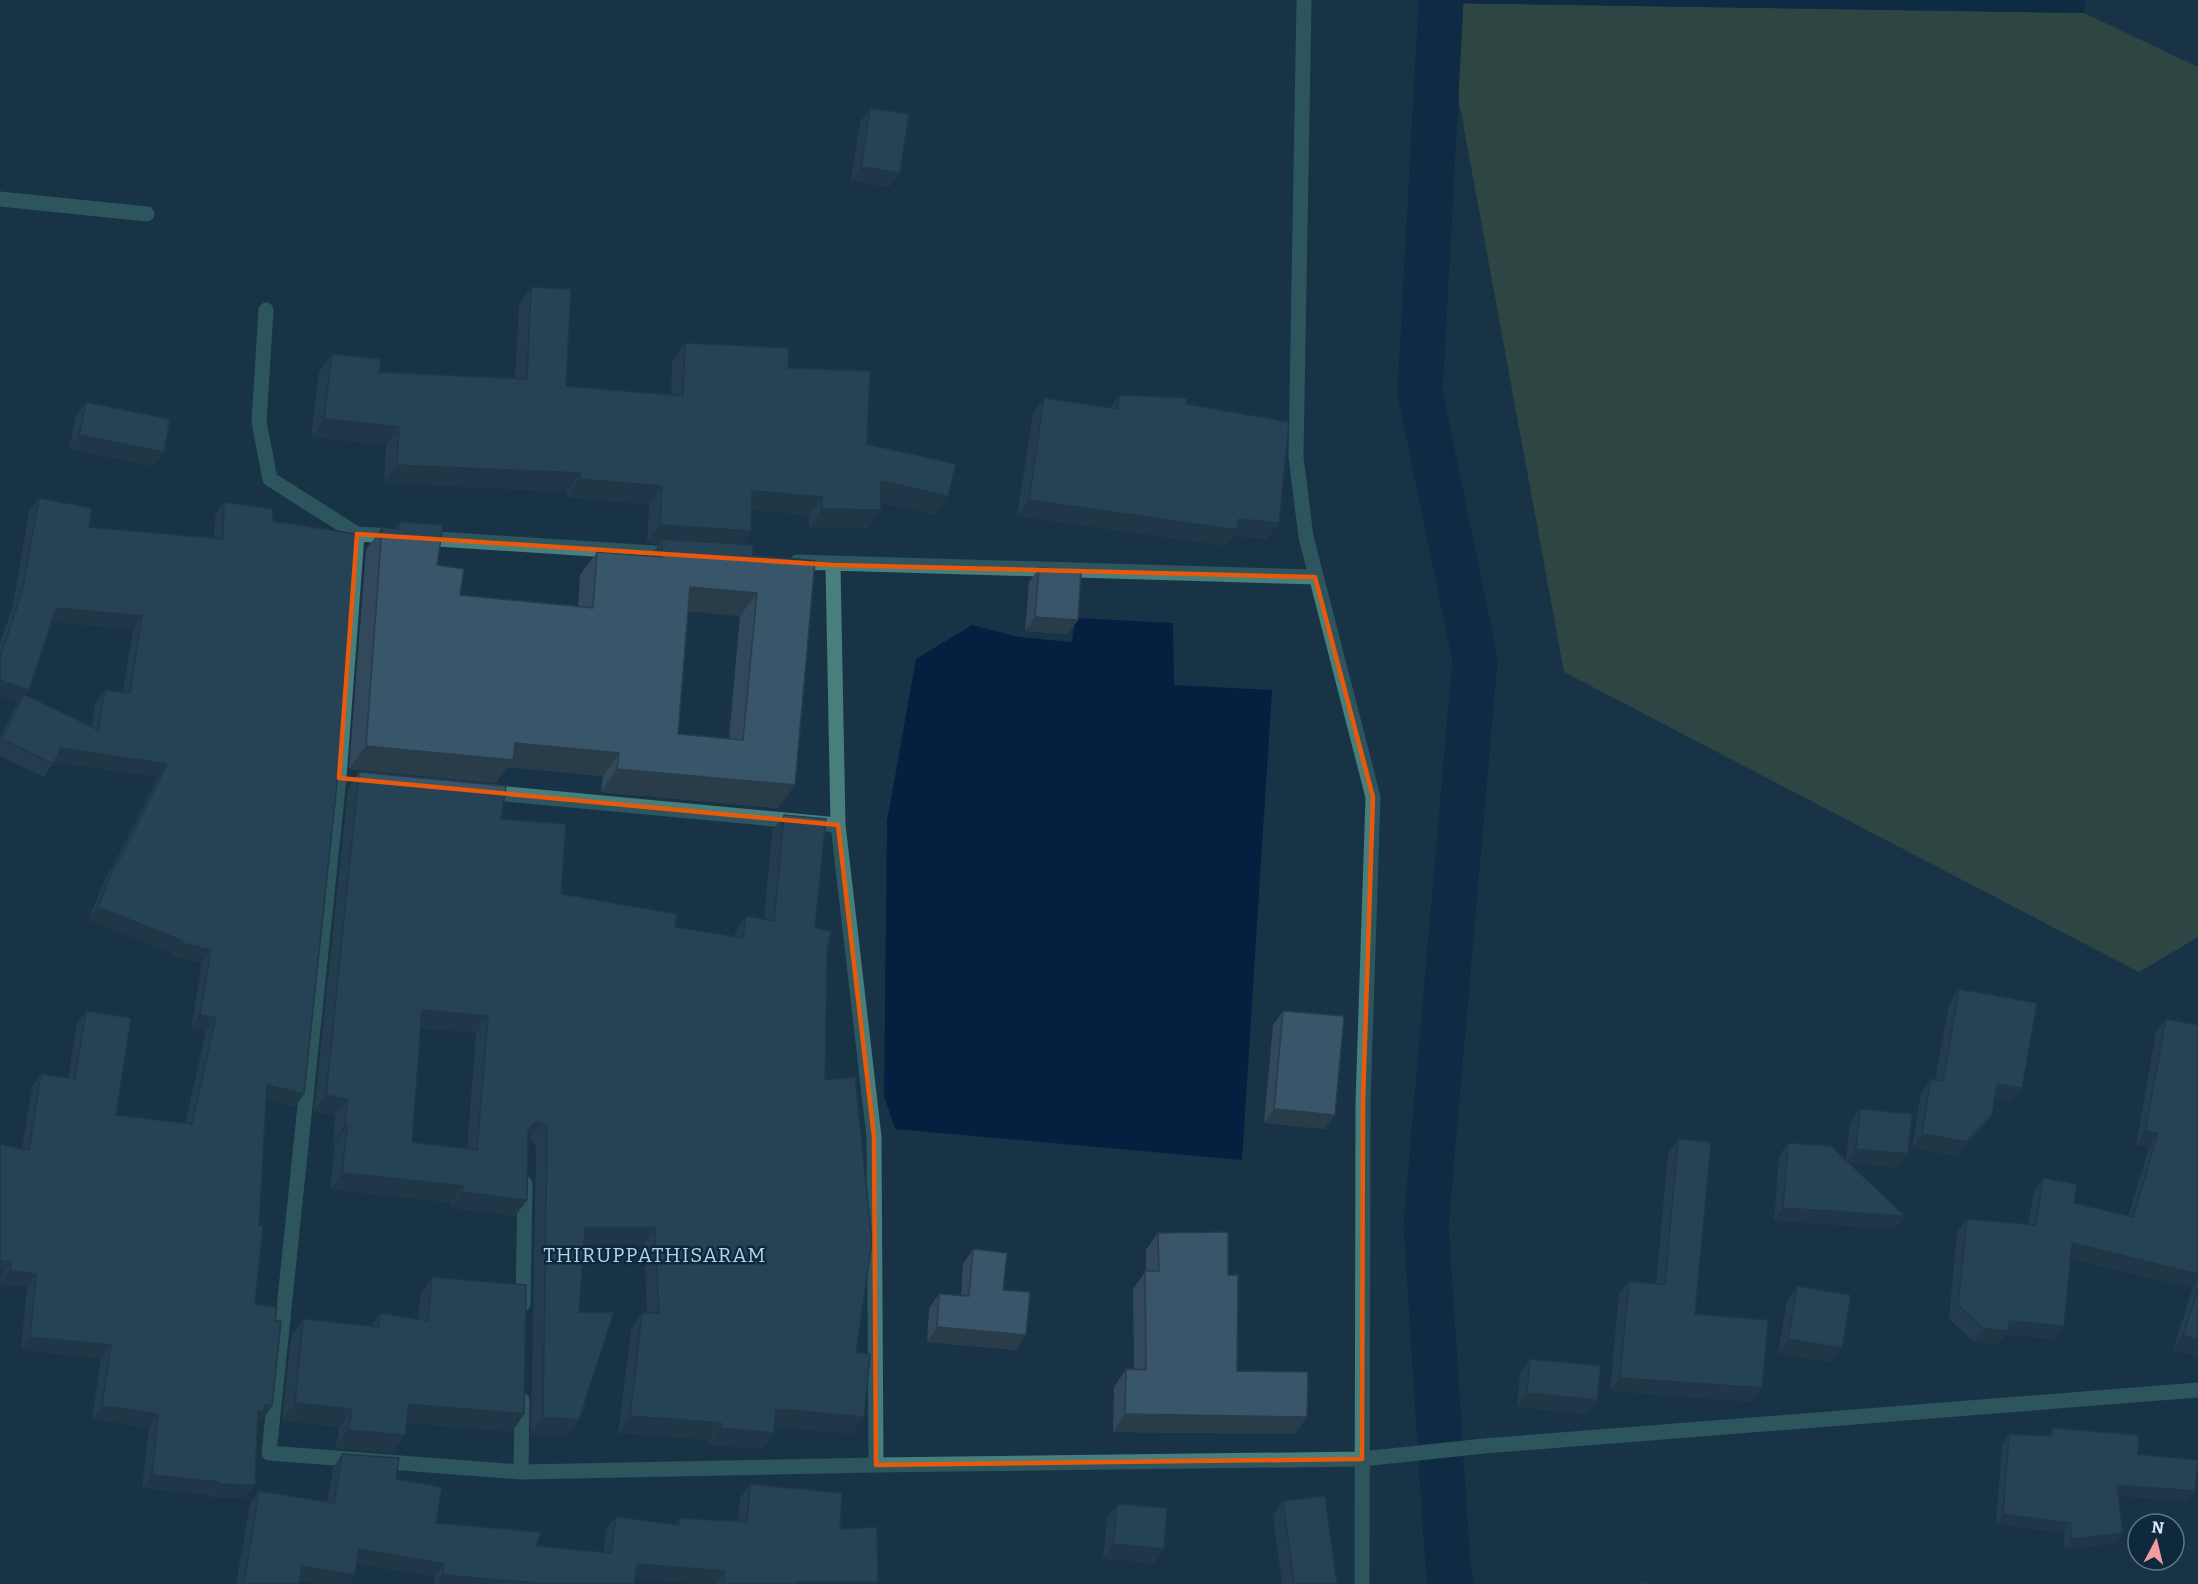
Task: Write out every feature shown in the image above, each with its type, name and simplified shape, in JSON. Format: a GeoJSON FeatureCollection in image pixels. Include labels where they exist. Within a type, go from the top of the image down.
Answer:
{"type":"FeatureCollection","features":[{"type":"Feature","properties":{"kind":"street"},"geometry":{"type":"LineString","coordinates":[[1304,0],[1296,457],[1306,537],[1315,577],[1373,797],[1363,1102],[1362,1584]]}},
{"type":"Feature","properties":{"kind":"street"},"geometry":{"type":"LineString","coordinates":[[0,199],[147,214]]}},
{"type":"Feature","properties":{"kind":"street"},"geometry":{"type":"LineString","coordinates":[[266,310],[259,422],[270,479],[357,534],[690,555]]}},
{"type":"Feature","properties":{"kind":"street"},"geometry":{"type":"LineString","coordinates":[[357,534],[345,778],[269,1453],[521,1472],[1362,1459],[1484,1446],[2198,1390]]}},
{"type":"Feature","properties":{"kind":"street"},"geometry":{"type":"LineString","coordinates":[[785,562],[1315,577]]}},
{"type":"Feature","properties":{"kind":"street"},"geometry":{"type":"LineString","coordinates":[[833,565],[838,825],[874,1137],[876,1465]]}},
{"type":"Feature","properties":{"kind":"street"},"geometry":{"type":"LineString","coordinates":[[470,790],[838,825]]}},
{"type":"Feature","properties":{"kind":"street"},"geometry":{"type":"LineString","coordinates":[[523,1316],[525,1172]]}},
{"type":"Feature","properties":{"kind":"street"},"geometry":{"type":"LineString","coordinates":[[521,1472],[522,1388]]}},
{"type":"Feature","properties":{"kind":"highlighted area"},"geometry":{"type":"Polygon","coordinates":[[[357,534],[833,565],[1315,577],[1373,797],[1363,1102],[1362,1459],[876,1465],[874,1137],[838,825],[339,778],[357,534]]]}},
{"type":"Feature","properties":{"kind":"green space"},"geometry":{"type":"Polygon","coordinates":[[[1441,3],[2084,13],[2198,67],[2198,937],[2139,972],[1564,672],[1441,3]]]}},
{"type":"Feature","properties":{"kind":"water"},"geometry":{"type":"Polygon","coordinates":[[[1442,0],[2085,0],[2084,13],[1441,3],[1442,0]]]}},
{"type":"Feature","properties":{"kind":"water"},"geometry":{"type":"Polygon","coordinates":[[[1075,618],[1173,623],[1174,685],[1272,690],[1242,1160],[895,1129],[884,1096],[887,821],[916,659],[972,625],[1019,637],[1072,642],[1075,618]]]}},
{"type":"Feature","properties":{"kind":"building"},"geometry":{"type":"Polygon","coordinates":[[[870,108],[909,114],[900,173],[861,167],[870,108]]]}},
{"type":"Feature","properties":{"kind":"building"},"geometry":{"type":"Polygon","coordinates":[[[531,287],[571,289],[566,386],[683,396],[685,343],[789,348],[788,368],[870,371],[867,444],[956,464],[948,496],[881,481],[881,510],[822,509],[822,497],[752,491],[751,531],[660,525],[662,486],[579,479],[580,473],[397,465],[399,427],[324,419],[332,354],[381,359],[379,372],[527,379],[531,287]]]}},
{"type":"Feature","properties":{"kind":"building"},"geometry":{"type":"Polygon","coordinates":[[[1120,395],[1187,398],[1186,404],[1289,422],[1279,523],[1239,519],[1237,530],[1029,500],[1044,398],[1117,409],[1120,395]]]}},
{"type":"Feature","properties":{"kind":"building"},"geometry":{"type":"Polygon","coordinates":[[[86,402],[170,419],[164,452],[79,435],[86,402]]]}},
{"type":"Feature","properties":{"kind":"building"},"geometry":{"type":"Polygon","coordinates":[[[39,498],[92,508],[89,527],[223,539],[224,502],[273,509],[273,521],[356,534],[339,764],[304,1094],[267,1085],[259,1225],[263,1226],[255,1304],[277,1307],[275,1321],[281,1321],[272,1406],[264,1405],[264,1412],[258,1411],[255,1485],[219,1484],[219,1482],[152,1475],[158,1414],[102,1406],[111,1345],[30,1337],[36,1274],[10,1271],[11,1262],[0,1261],[0,1144],[29,1150],[41,1074],[75,1079],[86,1011],[131,1018],[116,1115],[192,1124],[216,1017],[200,1015],[211,950],[182,943],[183,941],[98,907],[115,864],[167,764],[61,748],[53,764],[2,739],[24,694],[98,730],[105,690],[130,693],[142,616],[56,608],[29,690],[0,680],[0,658],[22,592],[39,498]]]}},
{"type":"Feature","properties":{"kind":"building"},"geometry":{"type":"Polygon","coordinates":[[[400,522],[443,525],[437,565],[464,569],[460,595],[593,608],[597,552],[662,557],[662,539],[753,545],[753,555],[815,561],[795,785],[617,769],[619,753],[515,743],[513,760],[366,746],[382,527],[399,529],[400,522]],[[690,587],[678,734],[743,740],[757,593],[690,587]]]}},
{"type":"Feature","properties":{"kind":"building"},"geometry":{"type":"Polygon","coordinates":[[[1039,568],[1081,571],[1078,620],[1035,617],[1039,568]]]}},
{"type":"Feature","properties":{"kind":"building"},"geometry":{"type":"Polygon","coordinates":[[[359,772],[506,786],[501,819],[566,824],[561,894],[677,914],[675,927],[743,938],[746,916],[774,921],[784,815],[826,819],[815,928],[831,931],[827,952],[825,1080],[855,1077],[872,1241],[856,1353],[870,1354],[864,1417],[776,1409],[774,1433],[720,1428],[721,1423],[630,1416],[642,1313],[659,1313],[655,1228],[585,1228],[579,1312],[614,1312],[579,1420],[543,1417],[546,1126],[542,1123],[534,1123],[528,1131],[527,1200],[462,1192],[463,1186],[342,1173],[347,1126],[345,1125],[347,1099],[326,1095],[359,772]],[[422,1010],[412,1142],[477,1150],[488,1016],[422,1010]]]}},
{"type":"Feature","properties":{"kind":"building"},"geometry":{"type":"Polygon","coordinates":[[[1959,989],[2037,1003],[2022,1088],[1997,1084],[1992,1115],[1966,1142],[1922,1134],[1931,1079],[1943,1081],[1959,989]]]}},
{"type":"Feature","properties":{"kind":"building"},"geometry":{"type":"Polygon","coordinates":[[[1283,1011],[1344,1016],[1335,1115],[1274,1109],[1283,1011]]]}},
{"type":"Feature","properties":{"kind":"building"},"geometry":{"type":"Polygon","coordinates":[[[2166,1019],[2198,1025],[2198,1274],[2072,1243],[2064,1326],[2009,1321],[2008,1331],[1983,1328],[1958,1305],[1967,1219],[2036,1225],[2043,1178],[2077,1184],[2074,1203],[2133,1217],[2158,1133],[2145,1131],[2166,1019]]]}},
{"type":"Feature","properties":{"kind":"building"},"geometry":{"type":"Polygon","coordinates":[[[1860,1109],[1912,1114],[1908,1154],[1856,1149],[1860,1109]]]}},
{"type":"Feature","properties":{"kind":"building"},"geometry":{"type":"Polygon","coordinates":[[[1678,1139],[1711,1142],[1695,1314],[1768,1320],[1762,1388],[1620,1378],[1629,1281],[1665,1285],[1678,1139]]]}},
{"type":"Feature","properties":{"kind":"building"},"geometry":{"type":"Polygon","coordinates":[[[1788,1143],[1831,1146],[1905,1216],[1783,1208],[1788,1143]]]}},
{"type":"Feature","properties":{"kind":"building"},"geometry":{"type":"Polygon","coordinates":[[[1228,1232],[1228,1275],[1238,1275],[1237,1371],[1308,1372],[1307,1417],[1125,1414],[1126,1369],[1146,1370],[1145,1271],[1159,1271],[1158,1233],[1228,1232]]]}},
{"type":"Feature","properties":{"kind":"building"},"geometry":{"type":"Polygon","coordinates":[[[973,1249],[1007,1253],[1003,1290],[1030,1292],[1026,1335],[937,1327],[939,1294],[969,1296],[973,1249]]]}},
{"type":"Feature","properties":{"kind":"building"},"geometry":{"type":"Polygon","coordinates":[[[432,1277],[526,1285],[524,1414],[409,1404],[405,1435],[348,1430],[352,1409],[295,1403],[303,1319],[378,1327],[380,1313],[428,1321],[432,1277]]]}},
{"type":"Feature","properties":{"kind":"building"},"geometry":{"type":"Polygon","coordinates":[[[1797,1286],[1851,1295],[1842,1348],[1788,1339],[1797,1286]]]}},
{"type":"Feature","properties":{"kind":"building"},"geometry":{"type":"Polygon","coordinates":[[[2198,1288],[2198,1340],[2183,1335],[2198,1288]]]}},
{"type":"Feature","properties":{"kind":"building"},"geometry":{"type":"Polygon","coordinates":[[[1530,1359],[1601,1366],[1597,1400],[1527,1393],[1530,1359]]]}},
{"type":"Feature","properties":{"kind":"building"},"geometry":{"type":"Polygon","coordinates":[[[2053,1428],[2139,1435],[2138,1454],[2198,1460],[2195,1491],[2117,1485],[2123,1533],[2072,1539],[2070,1523],[2003,1514],[2009,1434],[2052,1436],[2053,1428]]]}},
{"type":"Feature","properties":{"kind":"building"},"geometry":{"type":"Polygon","coordinates":[[[342,1454],[399,1458],[396,1479],[442,1487],[436,1523],[541,1532],[536,1546],[611,1553],[616,1517],[679,1525],[680,1518],[747,1522],[750,1484],[842,1493],[840,1529],[877,1527],[878,1582],[724,1584],[725,1571],[637,1564],[634,1584],[537,1584],[443,1575],[444,1564],[359,1549],[355,1575],[302,1566],[299,1584],[244,1584],[259,1491],[334,1503],[342,1454]]]}},
{"type":"Feature","properties":{"kind":"building"},"geometry":{"type":"Polygon","coordinates":[[[1325,1496],[1337,1584],[1294,1584],[1283,1501],[1325,1496]]]}},
{"type":"Feature","properties":{"kind":"building"},"geometry":{"type":"Polygon","coordinates":[[[1117,1504],[1167,1508],[1164,1549],[1113,1544],[1117,1504]]]}},
{"type":"Feature","properties":{"kind":"waterway"},"geometry":{"type":"LineString","coordinates":[[1441,3],[1420,392],[1475,660],[1426,1225],[1448,1568],[1451,1584]]}},
{"type":"Feature","properties":{"kind":"district","name":"THIRUPPATHISARAM"},"geometry":{"type":"Point","coordinates":[655,1255]}}]}
